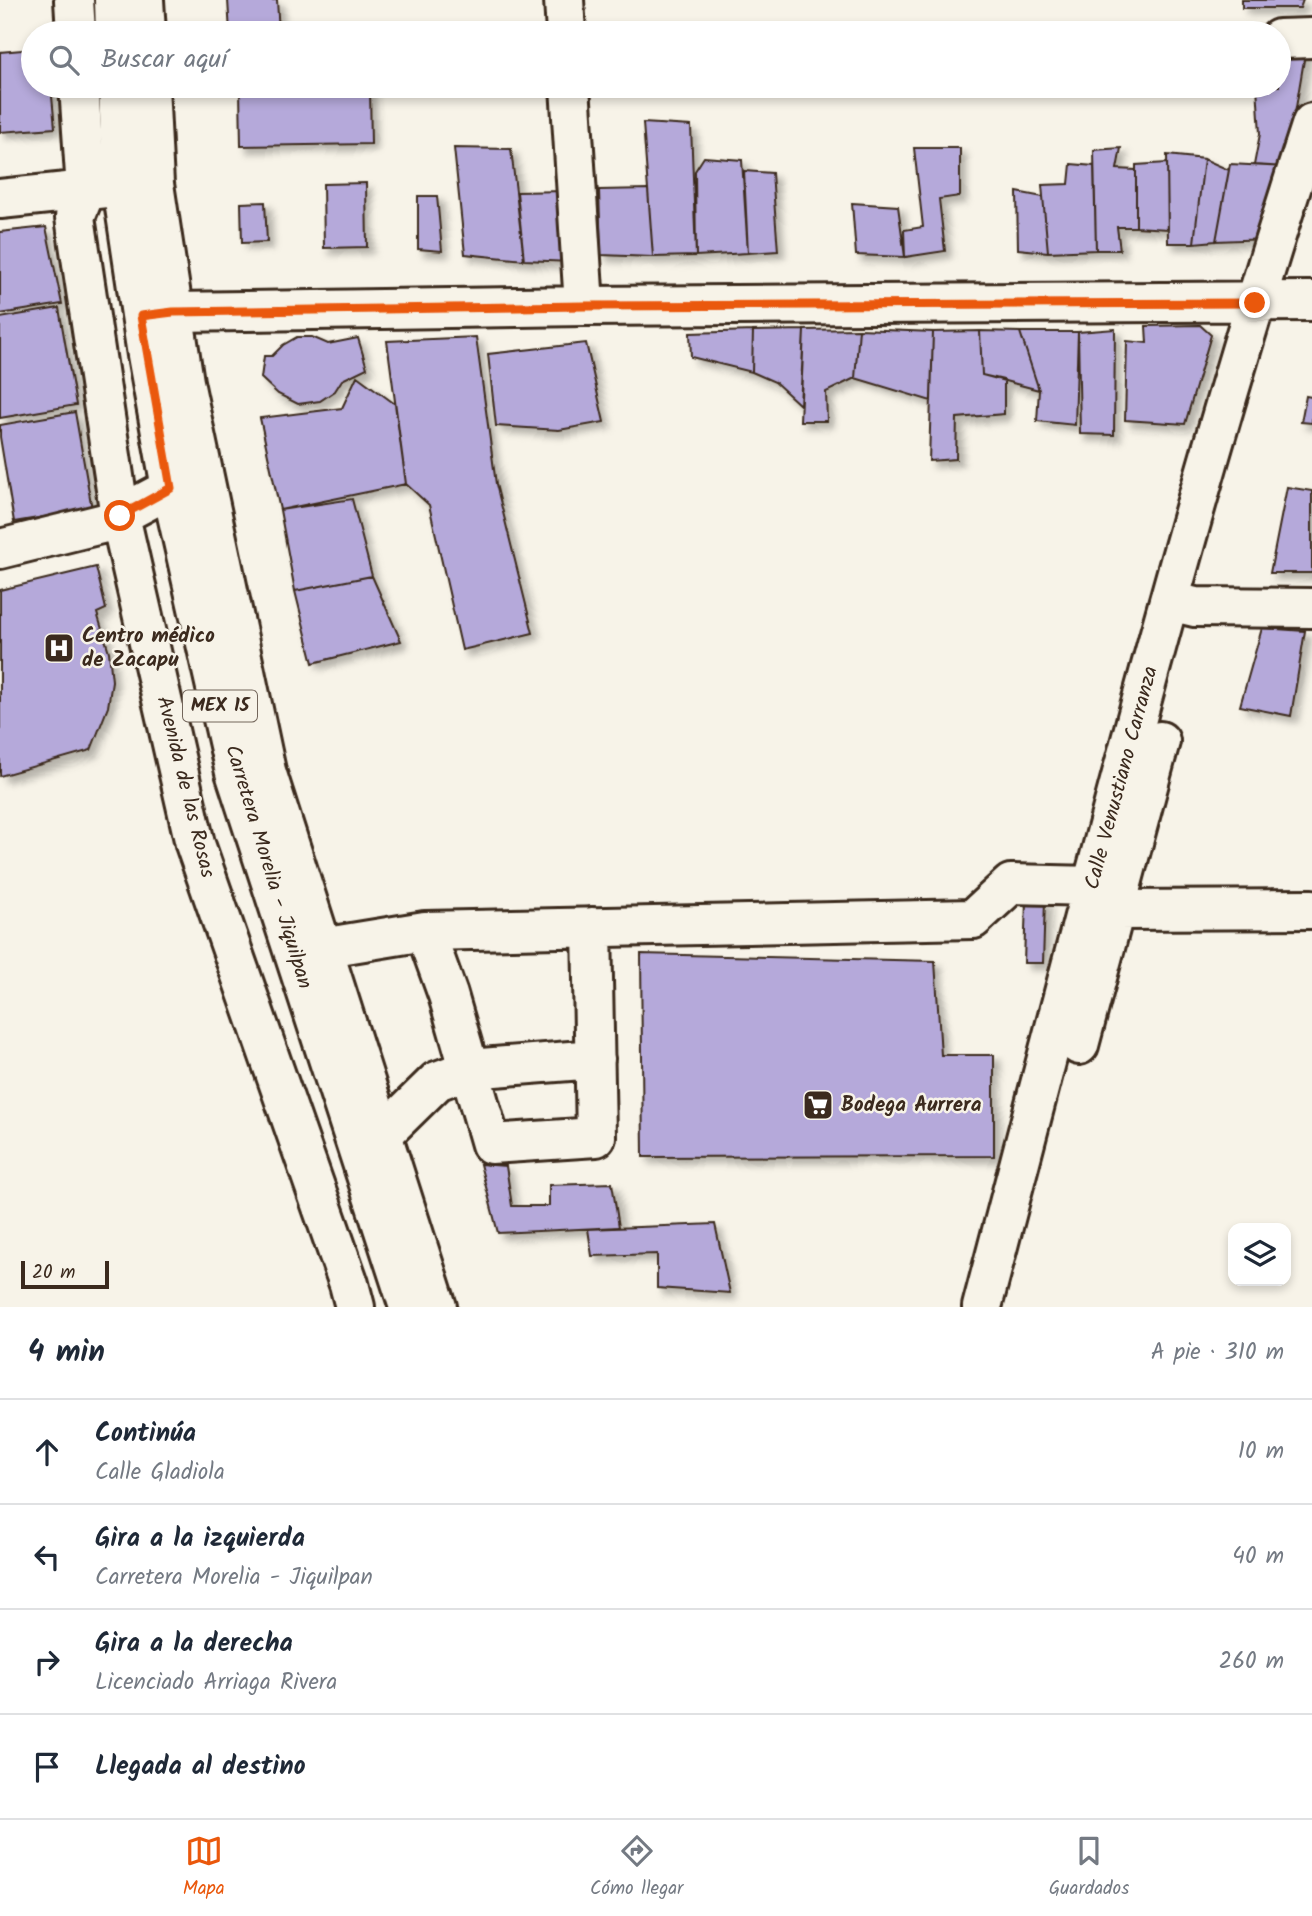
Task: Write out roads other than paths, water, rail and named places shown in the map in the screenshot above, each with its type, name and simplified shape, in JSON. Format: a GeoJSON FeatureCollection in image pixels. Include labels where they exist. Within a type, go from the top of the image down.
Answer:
{"type":"FeatureCollection","features":[{"type":"Feature","properties":{"kind":"street"},"geometry":{"type":"LineString","coordinates":[[74,0],[75,21]]}},
{"type":"Feature","properties":{"kind":"street"},"geometry":{"type":"LineString","coordinates":[[114,0],[115,21]]}},
{"type":"Feature","properties":{"kind":"street"},"geometry":{"type":"LineString","coordinates":[[144,0],[145,21]]}},
{"type":"Feature","properties":{"kind":"street"},"geometry":{"type":"LineString","coordinates":[[564,0],[565,21]]}},
{"type":"Feature","properties":{"kind":"street"},"geometry":{"type":"LineString","coordinates":[[1291,38],[1312,38]]}},
{"type":"Feature","properties":{"kind":"street","name":"Avenida de las Rosas"},"geometry":{"type":"LineString","coordinates":[[84,98],[121,187],[75,217],[120,516],[195,844],[355,1307]]}},
{"type":"Feature","properties":{"kind":"street","name":"Carretera Morelia - Jiquilpan"},"geometry":{"type":"LineString","coordinates":[[118,98],[121,187],[157,314],[184,382],[266,771],[438,1307]]}},
{"type":"Feature","properties":{"kind":"street","name":"Carretera Morelia - Jiquilpan"},"geometry":{"type":"LineString","coordinates":[[121,187],[146,98]]}},
{"type":"Feature","properties":{"kind":"street"},"geometry":{"type":"LineString","coordinates":[[571,98],[584,306]]}},
{"type":"Feature","properties":{"kind":"street","name":"Calle Venustiano Carranza"},"geometry":{"type":"LineString","coordinates":[[982,1307],[1104,898],[1183,604],[1281,302],[1270,250],[1312,123]]}},
{"type":"Feature","properties":{"kind":"street"},"geometry":{"type":"LineString","coordinates":[[0,199],[121,187]]}},
{"type":"Feature","properties":{"kind":"street"},"geometry":{"type":"LineString","coordinates":[[157,314],[584,306],[1281,302]]}},
{"type":"Feature","properties":{"kind":"street","name":"Carretera Morelia - Jiquilpan"},"geometry":{"type":"LineString","coordinates":[[157,314],[171,488],[235,772],[409,1307]]}},
{"type":"Feature","properties":{"kind":"street"},"geometry":{"type":"LineString","coordinates":[[0,549],[105,523],[171,488]]}},
{"type":"Feature","properties":{"kind":"street"},"geometry":{"type":"LineString","coordinates":[[1183,604],[1312,608]]}},
{"type":"Feature","properties":{"kind":"street"},"geometry":{"type":"LineString","coordinates":[[321,948],[425,931],[973,919],[1011,884],[1104,898],[1312,909]]}},
{"type":"Feature","properties":{"kind":"street","name":"Calle Venustiano Carranza"},"geometry":{"type":"LineString","coordinates":[[1009,1307],[1104,898]]}},
{"type":"Feature","properties":{"kind":"street"},"geometry":{"type":"LineString","coordinates":[[425,931],[448,995],[491,1144],[596,1137],[592,927]]}},
{"type":"Feature","properties":{"kind":"street"},"geometry":{"type":"LineString","coordinates":[[383,1134],[437,1081],[468,1069],[595,1059]]}},
{"type":"Feature","properties":{"kind":"place","name":"Centro médico de Zacapu"},"geometry":{"type":"Point","coordinates":[59,648]}},
{"type":"Feature","properties":{"kind":"place","name":"Bodega Aurrera"},"geometry":{"type":"Point","coordinates":[818,1105]}}]}
